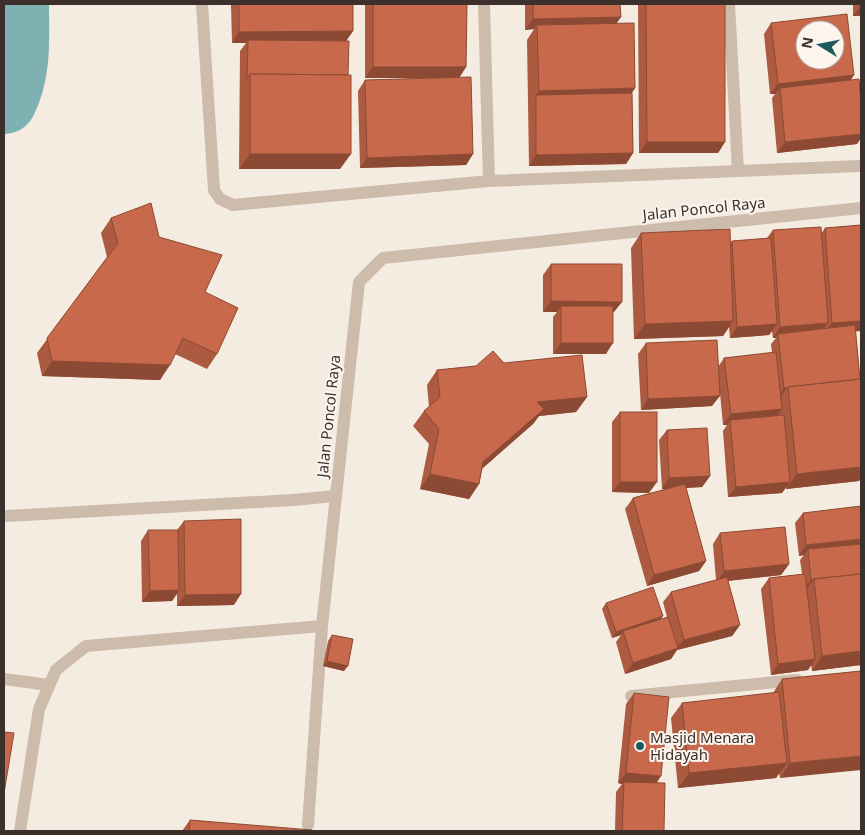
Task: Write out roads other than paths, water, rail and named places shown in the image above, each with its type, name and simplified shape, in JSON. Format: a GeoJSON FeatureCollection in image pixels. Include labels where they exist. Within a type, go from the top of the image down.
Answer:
{"type":"FeatureCollection","features":[{"type":"Feature","properties":{"kind":"street"},"geometry":{"type":"LineString","coordinates":[[202,4],[214,190],[220,199],[232,205],[489,181],[861,166]]}},
{"type":"Feature","properties":{"kind":"street"},"geometry":{"type":"LineString","coordinates":[[484,4],[489,181]]}},
{"type":"Feature","properties":{"kind":"street"},"geometry":{"type":"LineString","coordinates":[[729,4],[738,171]]}},
{"type":"Feature","properties":{"kind":"street","name":"Jalan Poncol Raya"},"geometry":{"type":"LineString","coordinates":[[308,825],[322,626],[359,282],[383,258],[861,208]]}},
{"type":"Feature","properties":{"kind":"street"},"geometry":{"type":"LineString","coordinates":[[7,516],[336,496]]}},
{"type":"Feature","properties":{"kind":"street"},"geometry":{"type":"LineString","coordinates":[[20,831],[39,709],[56,670],[86,646],[322,626]]}},
{"type":"Feature","properties":{"kind":"street"},"geometry":{"type":"LineString","coordinates":[[632,696],[813,678]]}},
{"type":"Feature","properties":{"kind":"street"},"geometry":{"type":"LineString","coordinates":[[4,679],[49,685]]}},
{"type":"Feature","properties":{"kind":"waterway"},"geometry":{"type":"LineString","coordinates":[[4,101],[9,90],[14,66],[16,4]]}},
{"type":"Feature","properties":{"kind":"place","name":"Masjid Menara Hidayah"},"geometry":{"type":"Point","coordinates":[640,746]}}]}
